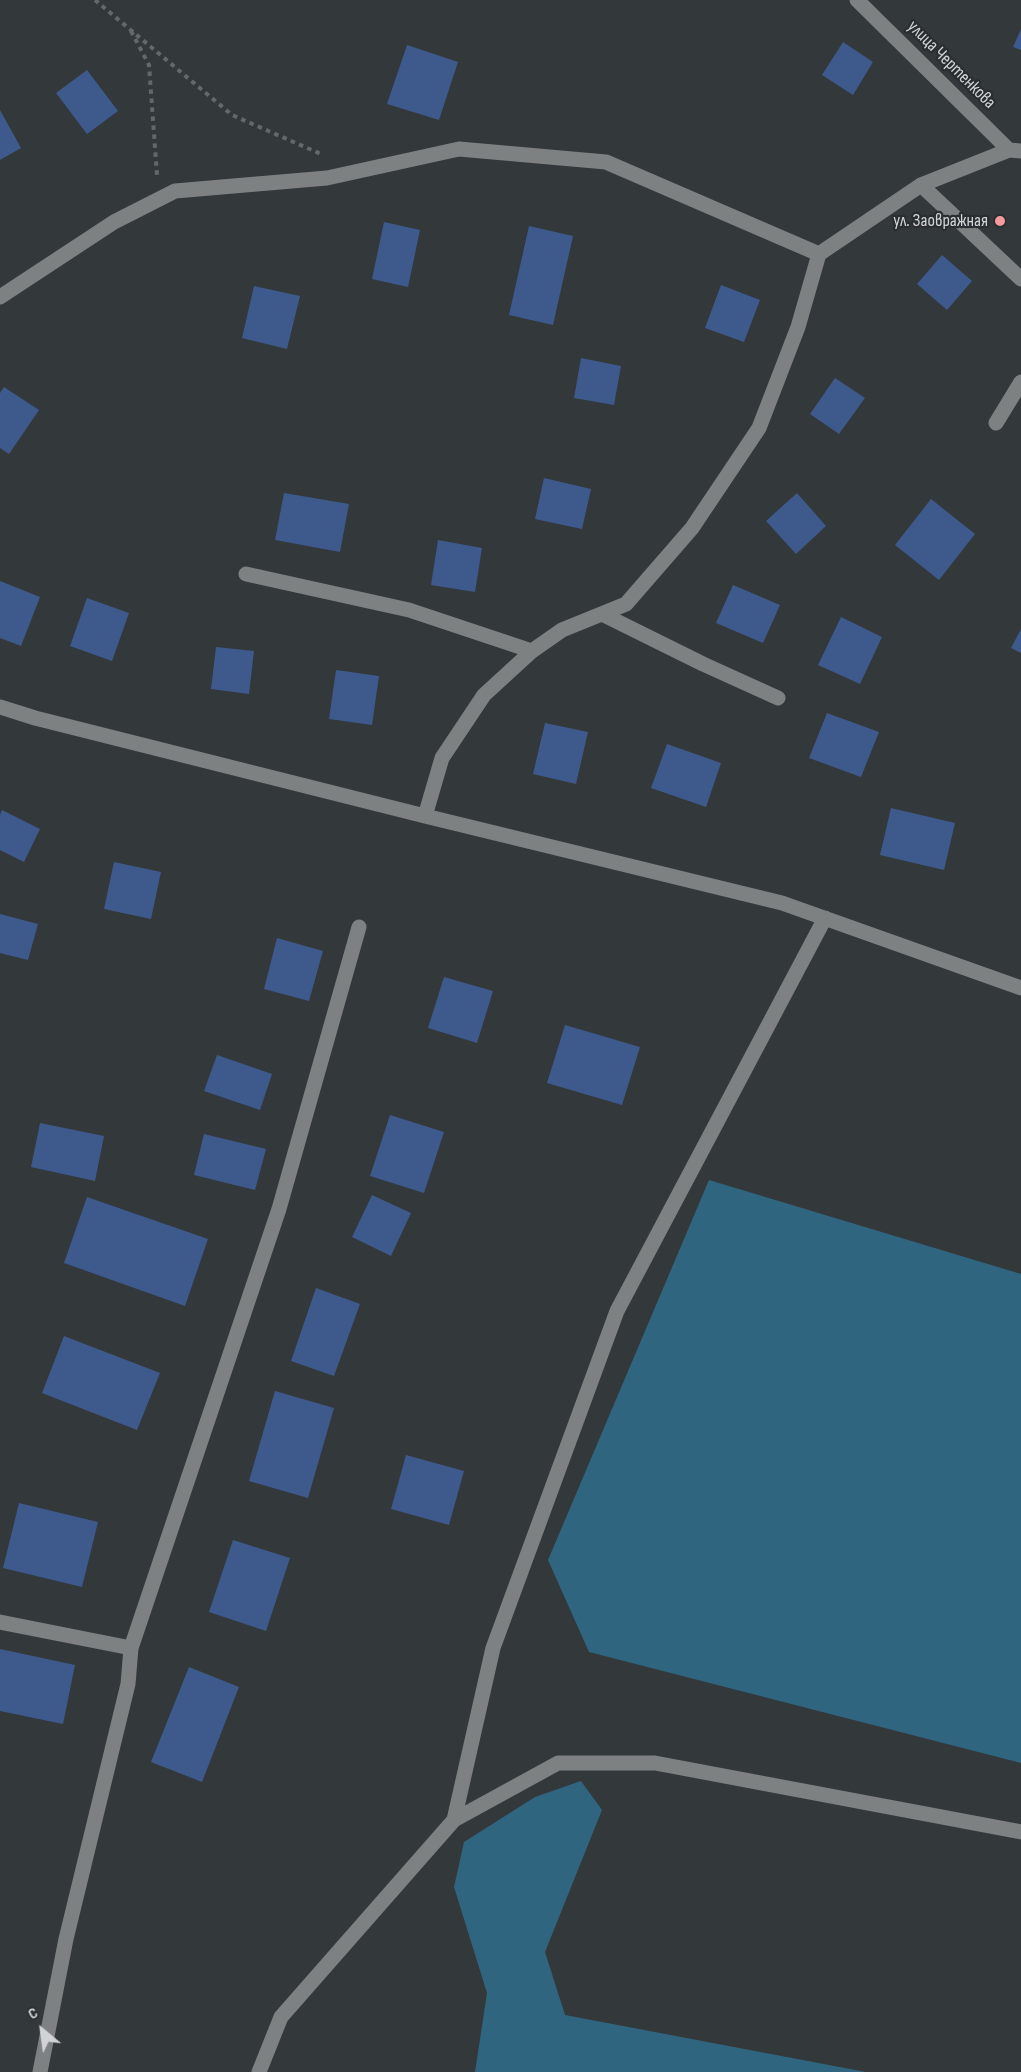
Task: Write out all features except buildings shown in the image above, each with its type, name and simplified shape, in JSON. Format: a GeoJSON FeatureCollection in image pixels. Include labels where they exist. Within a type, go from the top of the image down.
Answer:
{"type":"FeatureCollection","features":[{"type":"Feature","properties":{"kind":"street","name":"улица Чертенкова"},"geometry":{"type":"LineString","coordinates":[[857,0],[1015,151]]}},
{"type":"Feature","properties":{"kind":"street"},"geometry":{"type":"LineString","coordinates":[[0,297],[114,222],[175,191],[327,178],[459,149],[606,162],[819,254]]}},
{"type":"Feature","properties":{"kind":"street"},"geometry":{"type":"LineString","coordinates":[[425,816],[442,758],[484,695],[532,651],[562,630],[626,604],[692,528],[759,429],[798,327],[819,254],[921,185],[1015,151]]}},
{"type":"Feature","properties":{"kind":"street"},"geometry":{"type":"LineString","coordinates":[[921,185],[1021,279]]}},
{"type":"Feature","properties":{"kind":"street"},"geometry":{"type":"LineString","coordinates":[[996,423],[1021,382]]}},
{"type":"Feature","properties":{"kind":"street"},"geometry":{"type":"LineString","coordinates":[[246,574],[409,610],[532,651]]}},
{"type":"Feature","properties":{"kind":"street"},"geometry":{"type":"LineString","coordinates":[[602,614],[778,698]]}},
{"type":"Feature","properties":{"kind":"street"},"geometry":{"type":"LineString","coordinates":[[0,707],[35,718],[425,816],[782,903],[1021,988]]}},
{"type":"Feature","properties":{"kind":"street"},"geometry":{"type":"LineString","coordinates":[[454,1820],[493,1648],[617,1311],[825,918]]}},
{"type":"Feature","properties":{"kind":"street"},"geometry":{"type":"LineString","coordinates":[[40,2072],[66,1940],[128,1684],[132,1648],[279,1209],[359,927]]}},
{"type":"Feature","properties":{"kind":"street"},"geometry":{"type":"LineString","coordinates":[[0,1622],[132,1648]]}},
{"type":"Feature","properties":{"kind":"street"},"geometry":{"type":"LineString","coordinates":[[259,2072],[282,2018],[454,1820],[558,1763],[655,1763],[1021,1832]]}},
{"type":"Feature","properties":{"kind":"path"},"geometry":{"type":"LineString","coordinates":[[95,0],[232,115],[356,172]]}},
{"type":"Feature","properties":{"kind":"path"},"geometry":{"type":"LineString","coordinates":[[130,29],[148,65],[158,200]]}},
{"type":"Feature","properties":{"kind":"shaded area"},"geometry":{"type":"Polygon","coordinates":[[[709,1180],[1021,1274],[1021,1763],[589,1652],[548,1560],[709,1180]]]}},
{"type":"Feature","properties":{"kind":"shaded area"},"geometry":{"type":"Polygon","coordinates":[[[581,1781],[602,1810],[545,1952],[565,2015],[866,2072],[475,2072],[487,1993],[454,1887],[464,1842],[535,1797],[581,1781]]]}},
{"type":"Feature","properties":{"kind":"place","name":"ул. Заовражная"},"geometry":{"type":"Point","coordinates":[1000,221]}}]}
